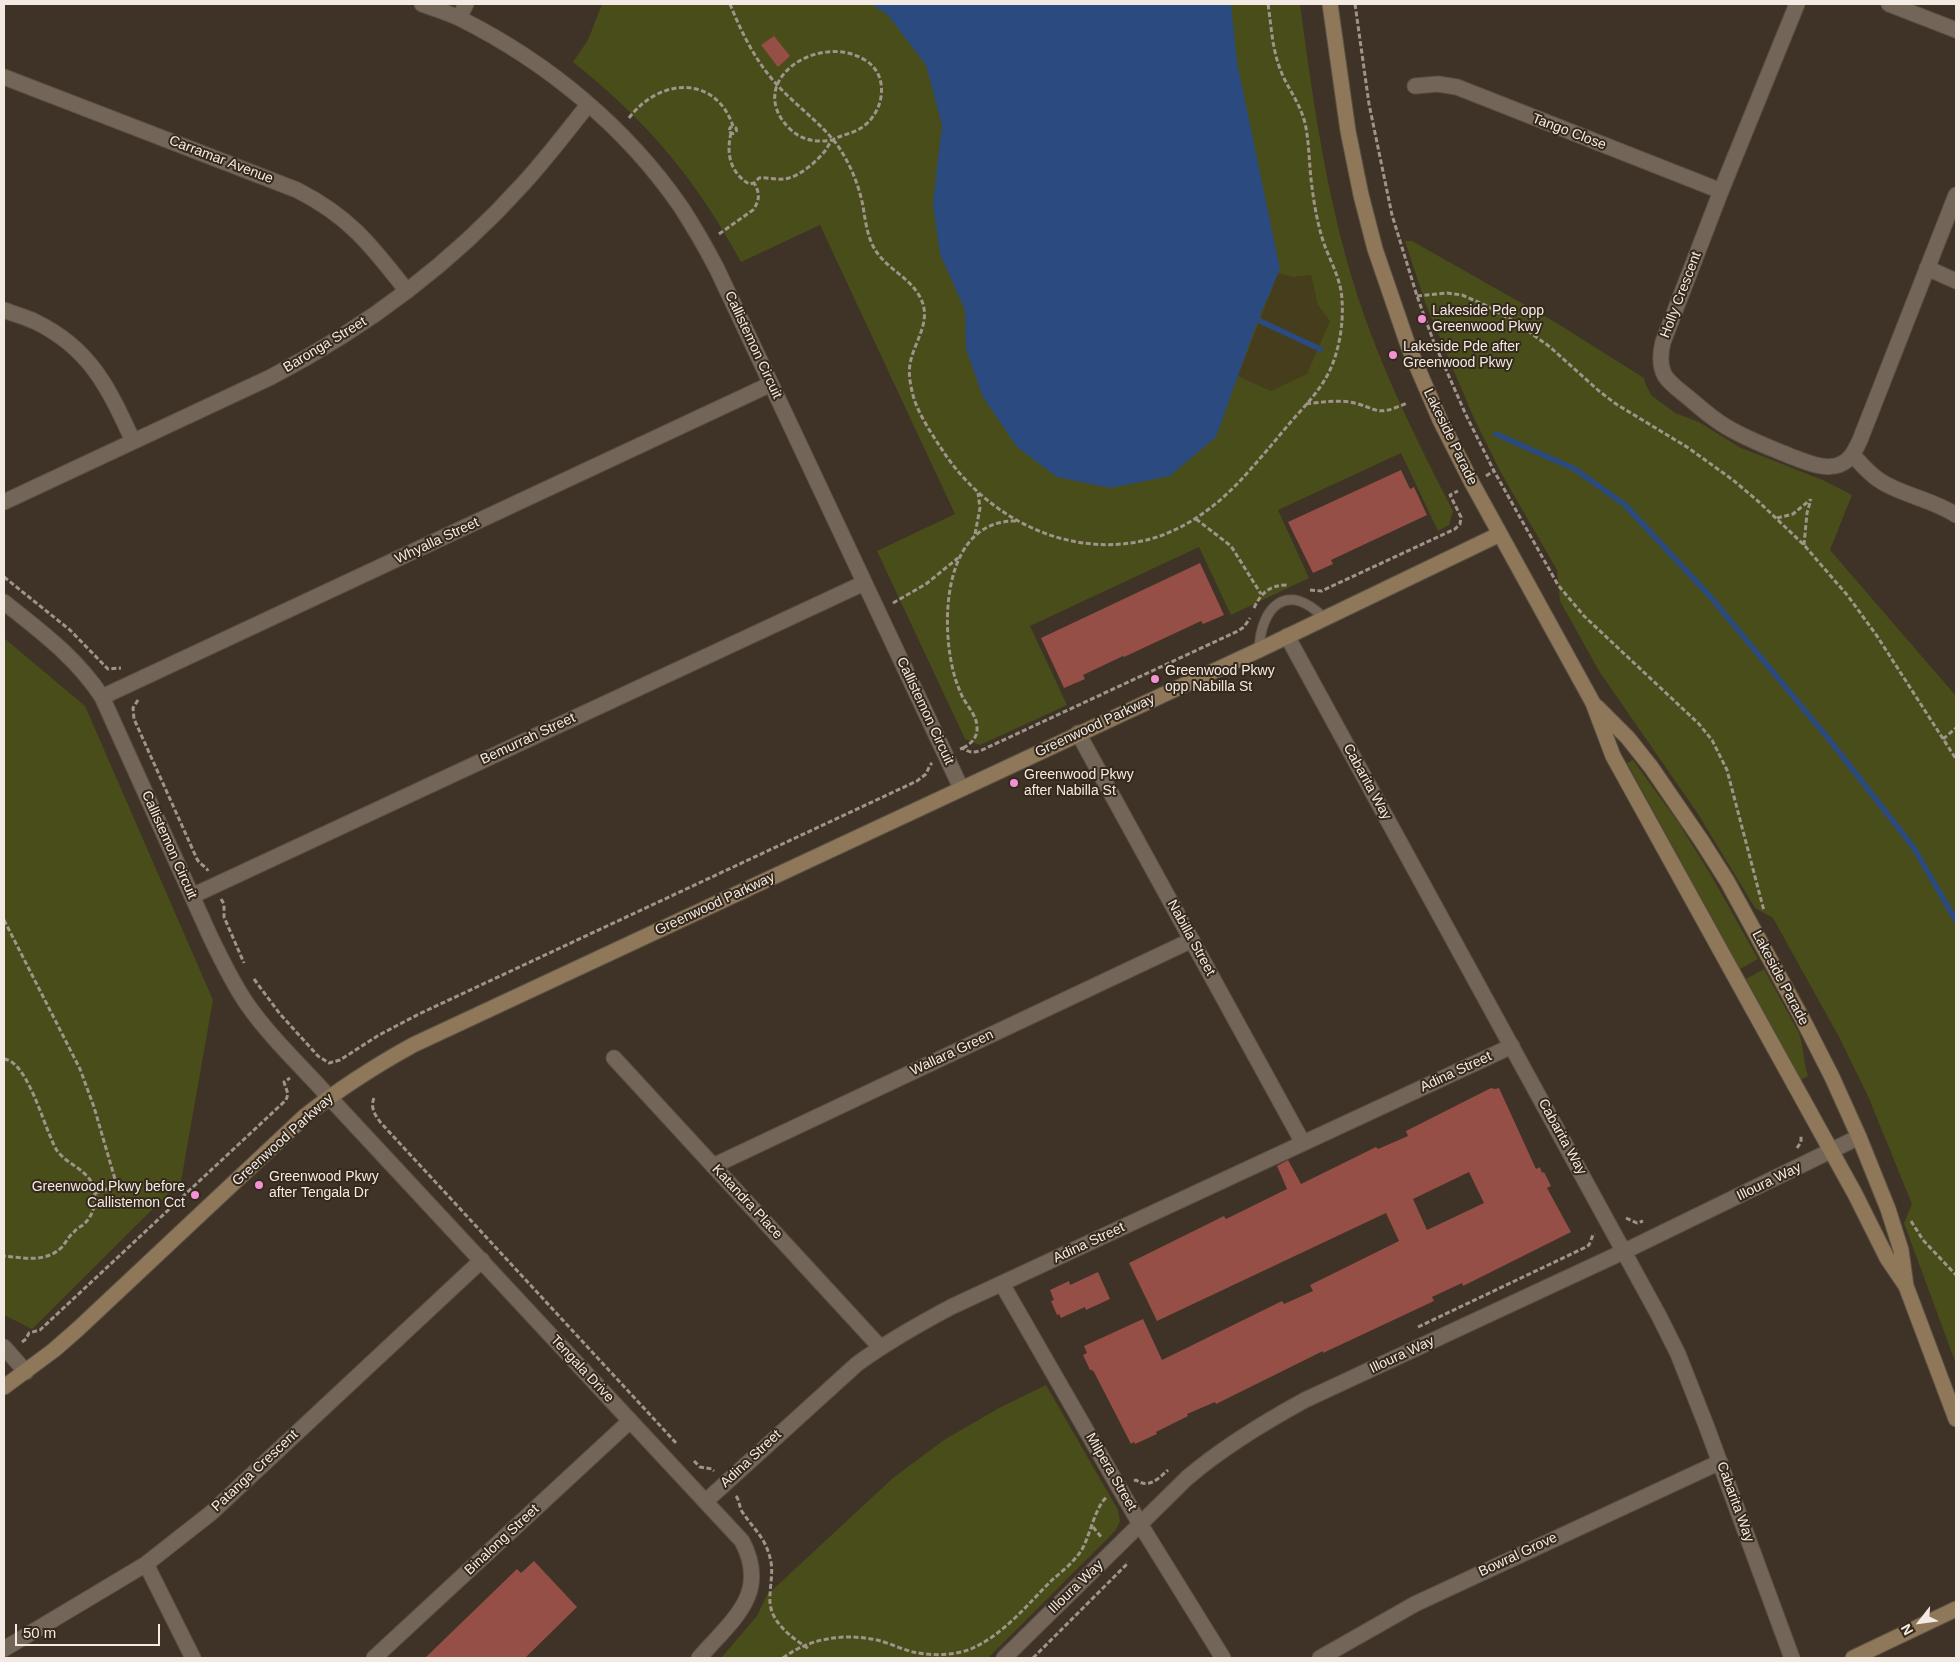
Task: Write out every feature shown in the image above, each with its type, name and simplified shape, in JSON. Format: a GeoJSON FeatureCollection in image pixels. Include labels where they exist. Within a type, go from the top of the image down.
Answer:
{"type":"FeatureCollection","features":[{"type":"Feature","properties":{"kind":"street","name":"Callistemon Circuit"},"geometry":{"type":"LineString","coordinates":[[422,4],[459,18],[526,56],[588,105],[633,147],[681,207],[718,269],[961,788]]}},
{"type":"Feature","properties":{"kind":"street"},"geometry":{"type":"LineString","coordinates":[[459,18],[466,4]]}},
{"type":"Feature","properties":{"kind":"street","name":"Lakeside Parade"},"geometry":{"type":"LineString","coordinates":[[1330,4],[1348,131],[1361,195],[1375,249],[1409,348],[1423,382],[1444,428],[1500,534],[1593,703],[1613,756],[1855,1194],[1887,1258],[1906,1286]]}},
{"type":"Feature","properties":{"kind":"street","name":"Holly Crescent"},"geometry":{"type":"LineString","coordinates":[[1797,4],[1721,191],[1663,342],[1660,353],[1661,364],[1665,375],[1672,384],[1713,418],[1732,431],[1753,441],[1822,466],[1834,466],[1845,462],[1853,455]]}},
{"type":"Feature","properties":{"kind":"street"},"geometry":{"type":"LineString","coordinates":[[1889,4],[1956,30]]}},
{"type":"Feature","properties":{"kind":"street","name":"Carramar Avenue"},"geometry":{"type":"LineString","coordinates":[[4,77],[297,190],[315,199],[354,227],[372,246],[406,291]]}},
{"type":"Feature","properties":{"kind":"street","name":"Tango Close"},"geometry":{"type":"LineString","coordinates":[[1415,86],[1438,84],[1457,87],[1721,191]]}},
{"type":"Feature","properties":{"kind":"street","name":"Baronga Street"},"geometry":{"type":"LineString","coordinates":[[4,502],[289,368],[365,321],[406,291],[460,247],[523,184],[588,105]]}},
{"type":"Feature","properties":{"kind":"street"},"geometry":{"type":"LineString","coordinates":[[1956,195],[1853,455],[1873,476],[1883,483],[1931,502],[1956,515]]}},
{"type":"Feature","properties":{"kind":"street"},"geometry":{"type":"LineString","coordinates":[[1927,268],[1956,280]]}},
{"type":"Feature","properties":{"kind":"street"},"geometry":{"type":"LineString","coordinates":[[4,310],[36,322],[60,336],[90,363],[118,409],[132,441]]}},
{"type":"Feature","properties":{"kind":"street","name":"Whyalla Street"},"geometry":{"type":"LineString","coordinates":[[102,697],[771,384]]}},
{"type":"Feature","properties":{"kind":"street","name":"Greenwood Parkway"},"geometry":{"type":"LineString","coordinates":[[4,1387],[26,1372],[78,1329],[305,1116],[359,1076],[413,1045],[1260,650],[1500,534]]}},
{"type":"Feature","properties":{"kind":"street","name":"Bemurrah Street"},"geometry":{"type":"LineString","coordinates":[[192,896],[864,583]]}},
{"type":"Feature","properties":{"kind":"street","name":"Callistemon Circuit"},"geometry":{"type":"LineString","coordinates":[[4,602],[68,654],[89,676],[102,697],[227,971],[248,1005],[329,1097]]}},
{"type":"Feature","properties":{"kind":"street","name":"Cabarita Way"},"geometry":{"type":"LineString","coordinates":[[1288,636],[1625,1251],[1678,1354],[1792,1658]]}},
{"type":"Feature","properties":{"kind":"street","name":"Lakeside Parade"},"geometry":{"type":"LineString","coordinates":[[1593,703],[1628,738],[1651,767],[1727,881],[1832,1076],[1888,1209],[1901,1250],[1906,1286],[1956,1419]]}},
{"type":"Feature","properties":{"kind":"street","name":"Nabilla Street"},"geometry":{"type":"LineString","coordinates":[[1078,734],[1303,1143]]}},
{"type":"Feature","properties":{"kind":"street","name":"Wallara Green"},"geometry":{"type":"LineString","coordinates":[[713,1166],[1192,940]]}},
{"type":"Feature","properties":{"kind":"street","name":"Adina Street"},"geometry":{"type":"LineString","coordinates":[[706,1501],[830,1386],[880,1347],[951,1307],[1512,1046]]}},
{"type":"Feature","properties":{"kind":"street","name":"Katandra Place"},"geometry":{"type":"LineString","coordinates":[[614,1058],[880,1347]]}},
{"type":"Feature","properties":{"kind":"street","name":"Tengala Drive"},"geometry":{"type":"LineString","coordinates":[[329,1097],[742,1541],[749,1554],[753,1570],[752,1585],[748,1599],[699,1658]]}},
{"type":"Feature","properties":{"kind":"street","name":"Illoura Way"},"geometry":{"type":"LineString","coordinates":[[1004,1658],[1200,1467],[1264,1422],[1342,1382],[1625,1251],[1859,1138]]}},
{"type":"Feature","properties":{"kind":"street","name":"Patanga Crescent"},"geometry":{"type":"LineString","coordinates":[[4,1649],[146,1564],[211,1513],[482,1260]]}},
{"type":"Feature","properties":{"kind":"street","name":"Milpera Street"},"geometry":{"type":"LineString","coordinates":[[1002,1284],[1140,1524],[1223,1658]]}},
{"type":"Feature","properties":{"kind":"street"},"geometry":{"type":"LineString","coordinates":[[4,1347],[26,1372]]}},
{"type":"Feature","properties":{"kind":"street","name":"Binalong Street"},"geometry":{"type":"LineString","coordinates":[[374,1658],[630,1421]]}},
{"type":"Feature","properties":{"kind":"street","name":"Bowral Grove"},"geometry":{"type":"LineString","coordinates":[[1320,1658],[1415,1604],[1720,1462]]}},
{"type":"Feature","properties":{"kind":"street"},"geometry":{"type":"LineString","coordinates":[[146,1564],[193,1658]]}},
{"type":"Feature","properties":{"kind":"street"},"geometry":{"type":"LineString","coordinates":[[1853,1658],[1956,1609]]}},
{"type":"Feature","properties":{"kind":"lane"},"geometry":{"type":"LineString","coordinates":[[1260,650],[1263,624],[1271,608],[1278,604],[1297,601],[1316,610],[1324,618]]}},
{"type":"Feature","properties":{"kind":"path"},"geometry":{"type":"LineString","coordinates":[[730,4],[748,43],[778,86],[833,140],[851,168],[858,184],[873,245],[882,260],[912,285],[921,299],[925,315],[922,331],[910,364],[910,382],[915,401],[929,429],[958,474],[998,510],[1036,530],[1081,543],[1106,546],[1138,542],[1159,536],[1196,519],[1236,486],[1324,382],[1332,366],[1340,329],[1343,301],[1340,284],[1318,225],[1307,135],[1301,109],[1279,66],[1268,4]]}},
{"type":"Feature","properties":{"kind":"path"},"geometry":{"type":"LineString","coordinates":[[1356,4],[1369,104],[1377,150],[1392,214],[1417,296],[1449,380],[1494,472],[1548,567],[1569,599],[1600,631],[1699,724],[1712,740],[1726,770],[1765,914]]}},
{"type":"Feature","properties":{"kind":"path"},"geometry":{"type":"LineString","coordinates":[[823,51],[848,52],[869,62],[881,81],[883,92],[880,104],[866,124],[833,140],[823,142],[796,135],[778,116],[775,106],[775,94],[778,86],[790,66],[823,51]]}},
{"type":"Feature","properties":{"kind":"path"},"geometry":{"type":"LineString","coordinates":[[629,118],[644,102],[656,93],[666,89],[687,87],[714,97],[723,106],[733,126],[730,129],[729,159],[742,180],[749,184],[754,183],[758,178],[777,180],[790,178],[815,162],[833,140]]}},
{"type":"Feature","properties":{"kind":"path"},"geometry":{"type":"LineString","coordinates":[[719,234],[752,210],[757,204],[758,190],[754,183]]}},
{"type":"Feature","properties":{"kind":"path"},"geometry":{"type":"LineString","coordinates":[[1417,296],[1447,293],[1462,295],[1478,301],[1517,323],[1550,348],[1599,391],[1641,420],[1705,459],[1733,480],[1804,545],[1844,590],[1956,758]]}},
{"type":"Feature","properties":{"kind":"path"},"geometry":{"type":"LineString","coordinates":[[1306,404],[1338,401],[1350,402],[1382,412],[1406,403]]}},
{"type":"Feature","properties":{"kind":"path"},"geometry":{"type":"LineString","coordinates":[[1488,475],[1494,472]]}},
{"type":"Feature","properties":{"kind":"path"},"geometry":{"type":"LineString","coordinates":[[1308,589],[1322,591],[1455,529],[1460,524],[1461,517],[1450,495],[1457,492]]}},
{"type":"Feature","properties":{"kind":"path"},"geometry":{"type":"LineString","coordinates":[[893,603],[926,584],[959,557],[975,535],[980,508],[978,493]]}},
{"type":"Feature","properties":{"kind":"path"},"geometry":{"type":"LineString","coordinates":[[1776,518],[1793,514],[1811,499],[1806,521],[1804,545]]}},
{"type":"Feature","properties":{"kind":"path"},"geometry":{"type":"LineString","coordinates":[[1196,519],[1231,546],[1261,594]]}},
{"type":"Feature","properties":{"kind":"path"},"geometry":{"type":"LineString","coordinates":[[975,535],[998,524],[1020,521]]}},
{"type":"Feature","properties":{"kind":"path"},"geometry":{"type":"LineString","coordinates":[[957,751],[970,745],[975,738],[977,727],[955,677],[948,650],[946,625],[959,557]]}},
{"type":"Feature","properties":{"kind":"path"},"geometry":{"type":"LineString","coordinates":[[4,577],[70,630],[108,669],[123,668],[126,674]]}},
{"type":"Feature","properties":{"kind":"path"},"geometry":{"type":"LineString","coordinates":[[963,748],[968,752],[975,753],[1238,631],[1249,620],[1261,594],[1276,586],[1294,586]]}},
{"type":"Feature","properties":{"kind":"path"},"geometry":{"type":"LineString","coordinates":[[136,695],[138,700],[133,708],[134,719],[200,864],[206,867],[210,873]]}},
{"type":"Feature","properties":{"kind":"path"},"geometry":{"type":"LineString","coordinates":[[1943,739],[1956,728]]}},
{"type":"Feature","properties":{"kind":"path"},"geometry":{"type":"LineString","coordinates":[[250,974],[280,1014],[318,1056],[324,1061],[335,1062],[379,1035],[419,1014],[917,781],[926,774],[930,764],[935,762]]}},
{"type":"Feature","properties":{"kind":"path"},"geometry":{"type":"LineString","coordinates":[[221,898],[224,904],[224,917],[247,968]]}},
{"type":"Feature","properties":{"kind":"path"},"geometry":{"type":"LineString","coordinates":[[4,920],[80,1069],[94,1106],[117,1186],[95,1193]]}},
{"type":"Feature","properties":{"kind":"path"},"geometry":{"type":"LineString","coordinates":[[4,1059],[9,1060],[19,1068],[26,1080],[58,1152],[86,1174],[95,1193],[94,1208],[87,1220],[74,1231],[60,1249],[48,1255],[32,1259],[4,1256]]}},
{"type":"Feature","properties":{"kind":"path"},"geometry":{"type":"LineString","coordinates":[[26,1339],[30,1333],[40,1330],[286,1100],[288,1094],[284,1082],[290,1078]]}},
{"type":"Feature","properties":{"kind":"path"},"geometry":{"type":"LineString","coordinates":[[374,1098],[372,1108],[381,1123],[682,1448]]}},
{"type":"Feature","properties":{"kind":"path"},"geometry":{"type":"LineString","coordinates":[[1792,1151],[1801,1142],[1800,1131]]}},
{"type":"Feature","properties":{"kind":"path"},"geometry":{"type":"LineString","coordinates":[[1909,1216],[1923,1240],[1956,1275]]}},
{"type":"Feature","properties":{"kind":"path"},"geometry":{"type":"LineString","coordinates":[[1626,1218],[1637,1223],[1650,1218]]}},
{"type":"Feature","properties":{"kind":"path"},"geometry":{"type":"LineString","coordinates":[[688,1455],[700,1467],[712,1469],[716,1474]]}},
{"type":"Feature","properties":{"kind":"path"},"geometry":{"type":"LineString","coordinates":[[783,1658],[811,1642],[854,1637],[928,1654],[952,1653],[972,1648],[1005,1627],[1080,1552],[1093,1527],[1101,1503],[1110,1495]]}},
{"type":"Feature","properties":{"kind":"path"},"geometry":{"type":"LineString","coordinates":[[1093,1527],[1106,1541]]}},
{"type":"Feature","properties":{"kind":"path"},"geometry":{"type":"LineString","coordinates":[[1033,1658],[1127,1564],[1122,1558]]}},
{"type":"Feature","properties":{"kind":"path"},"geometry":{"type":"LineString","coordinates":[[804,1645],[809,1649]]}},
{"type":"Feature","properties":{"kind":"green space"},"geometry":{"type":"Polygon","coordinates":[[[602,4],[1300,4],[1317,122],[1341,239],[1373,340],[1394,390],[1453,511],[1449,525],[1438,531],[1401,453],[1278,510],[1309,578],[1231,615],[1199,547],[1030,626],[1067,705],[980,745],[965,739],[877,551],[955,514],[820,225],[741,262],[706,204],[668,153],[624,106],[573,62],[588,40],[602,4]]]}},
{"type":"Feature","properties":{"kind":"green space"},"geometry":{"type":"Polygon","coordinates":[[[1405,241],[1412,241],[1555,322],[1644,378],[1651,395],[1675,413],[1699,422],[1739,447],[1825,481],[1852,495],[1830,550],[1956,696],[1956,1364],[1904,1223],[1912,1204],[1868,1096],[1839,1037],[1773,918],[1755,908],[1698,814],[1599,671],[1560,601],[1557,570],[1500,471],[1473,416],[1426,305],[1405,241]]]}},
{"type":"Feature","properties":{"kind":"green space"},"geometry":{"type":"Polygon","coordinates":[[[4,638],[85,706],[213,1000],[181,1181],[32,1329],[4,1315],[4,638]]]}},
{"type":"Feature","properties":{"kind":"green space"},"geometry":{"type":"Polygon","coordinates":[[[1633,760],[1678,822],[1711,875],[1758,959],[1740,969],[1627,763],[1633,760]]]}},
{"type":"Feature","properties":{"kind":"green space"},"geometry":{"type":"Polygon","coordinates":[[[1764,969],[1799,1033],[1808,1076],[1801,1080],[1746,979],[1764,969]]]}},
{"type":"Feature","properties":{"kind":"green space"},"geometry":{"type":"Polygon","coordinates":[[[1046,1385],[1118,1510],[1120,1521],[1115,1531],[988,1658],[721,1658],[757,1616],[767,1595],[893,1478],[944,1440],[999,1408],[1046,1385]]]}},
{"type":"Feature","properties":{"kind":"sand"},"geometry":{"type":"Polygon","coordinates":[[[1278,273],[1293,277],[1311,275],[1318,305],[1330,321],[1307,374],[1271,391],[1238,376],[1278,273]]]}},
{"type":"Feature","properties":{"kind":"water"},"geometry":{"type":"Polygon","coordinates":[[[870,4],[1231,4],[1237,62],[1280,269],[1258,320],[1216,437],[1170,476],[1110,488],[1057,477],[1017,447],[983,397],[966,349],[965,310],[940,254],[933,204],[942,125],[926,65],[887,14],[870,4]]]}},
{"type":"Feature","properties":{"kind":"building"},"geometry":{"type":"Polygon","coordinates":[[[774,36],[790,56],[778,67],[761,45],[774,36]]]}},
{"type":"Feature","properties":{"kind":"building"},"geometry":{"type":"Polygon","coordinates":[[[1401,470],[1410,489],[1414,487],[1427,515],[1331,560],[1333,564],[1313,573],[1288,522],[1401,470]]]}},
{"type":"Feature","properties":{"kind":"building"},"geometry":{"type":"Polygon","coordinates":[[[1200,563],[1224,615],[1203,624],[1201,621],[1123,656],[1083,675],[1085,679],[1064,688],[1041,638],[1200,563]]]}},
{"type":"Feature","properties":{"kind":"building"},"geometry":{"type":"Polygon","coordinates":[[[1491,1088],[1499,1088],[1536,1169],[1540,1167],[1542,1173],[1544,1172],[1551,1186],[1547,1188],[1571,1232],[1463,1286],[1462,1283],[1432,1297],[1434,1301],[1323,1353],[1323,1351],[1216,1404],[1215,1402],[1187,1414],[1188,1416],[1156,1432],[1157,1434],[1131,1444],[1094,1372],[1090,1370],[1083,1355],[1087,1353],[1084,1346],[1143,1319],[1162,1360],[1282,1301],[1284,1304],[1313,1291],[1310,1285],[1399,1241],[1386,1213],[1157,1321],[1129,1263],[1224,1216],[1226,1219],[1287,1189],[1277,1166],[1288,1160],[1301,1184],[1376,1147],[1378,1149],[1408,1136],[1406,1131],[1491,1088]],[[1469,1172],[1413,1199],[1427,1230],[1484,1203],[1469,1172]]]}},
{"type":"Feature","properties":{"kind":"building"},"geometry":{"type":"Polygon","coordinates":[[[1098,1272],[1110,1299],[1086,1310],[1085,1307],[1061,1318],[1059,1314],[1057,1315],[1051,1301],[1054,1300],[1050,1290],[1069,1281],[1070,1285],[1098,1272]]]}},
{"type":"Feature","properties":{"kind":"building"},"geometry":{"type":"Polygon","coordinates":[[[534,1561],[577,1607],[525,1658],[425,1658],[517,1569],[521,1573],[534,1561]]]}},
{"type":"Feature","properties":{"kind":"waterway"},"geometry":{"type":"LineString","coordinates":[[1253,316],[1320,349]]}},
{"type":"Feature","properties":{"kind":"waterway"},"geometry":{"type":"LineString","coordinates":[[1496,434],[1575,469],[1625,505],[1709,595],[1832,743],[1914,848],[1956,921]]}},
{"type":"Feature","properties":{"kind":"place","name":"Lakeside Pde opp Greenwood Pkwy"},"geometry":{"type":"Point","coordinates":[1422,319]}},
{"type":"Feature","properties":{"kind":"place","name":"Lakeside Pde after Greenwood Pkwy"},"geometry":{"type":"Point","coordinates":[1393,355]}},
{"type":"Feature","properties":{"kind":"place","name":"Greenwood Pkwy opp Nabilla St"},"geometry":{"type":"Point","coordinates":[1155,679]}},
{"type":"Feature","properties":{"kind":"place","name":"Greenwood Pkwy after Nabilla St"},"geometry":{"type":"Point","coordinates":[1014,783]}},
{"type":"Feature","properties":{"kind":"place","name":"Greenwood Pkwy after Tengala Dr"},"geometry":{"type":"Point","coordinates":[259,1185]}},
{"type":"Feature","properties":{"kind":"place","name":"Greenwood Pkwy before Callistemon Cct"},"geometry":{"type":"Point","coordinates":[195,1195]}}]}
